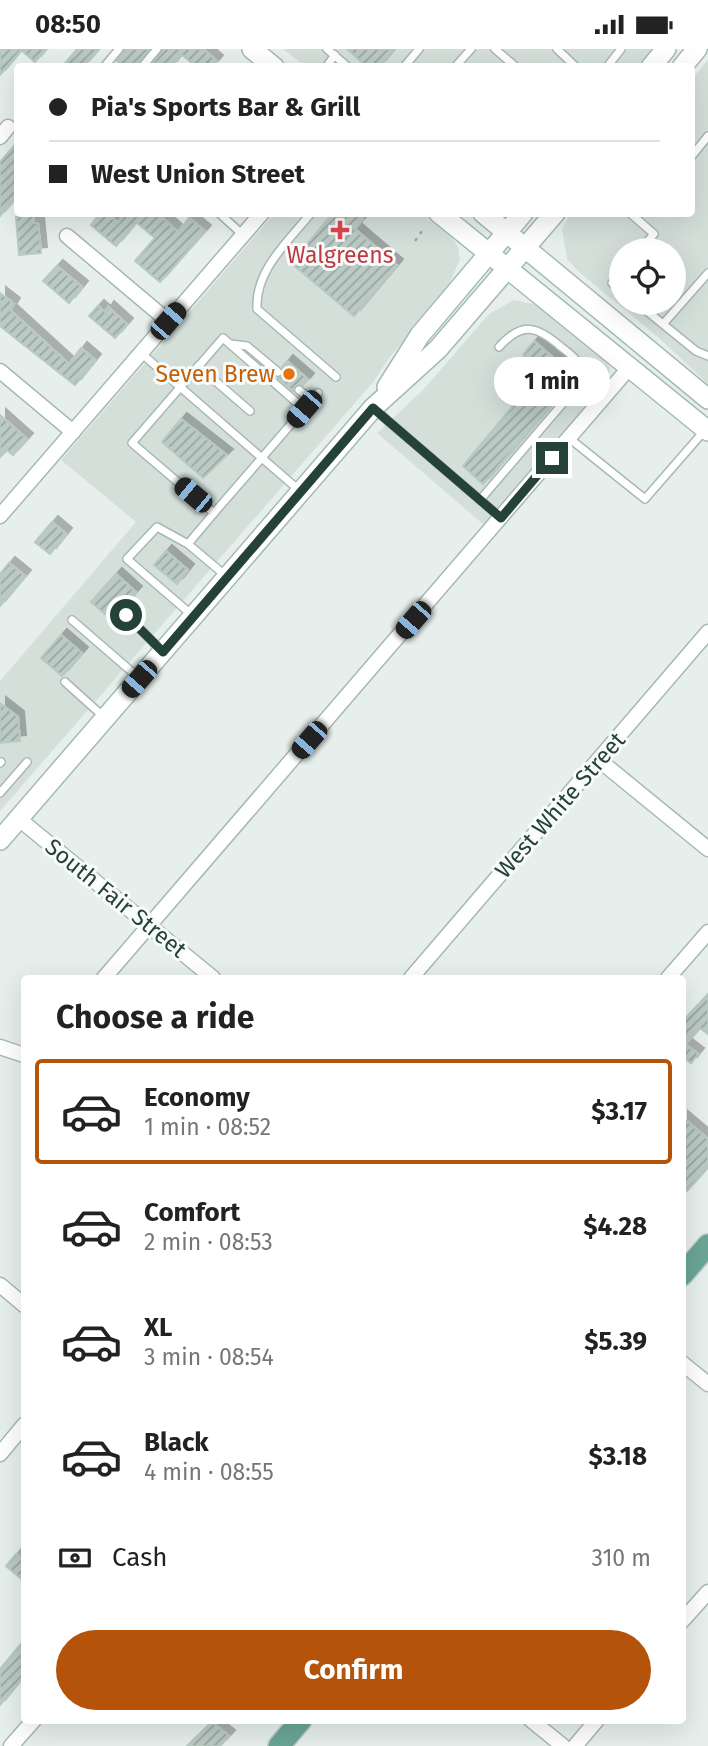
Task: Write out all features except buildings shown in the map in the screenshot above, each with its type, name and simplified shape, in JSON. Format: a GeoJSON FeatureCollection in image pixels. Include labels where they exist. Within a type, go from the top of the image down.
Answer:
{"type":"FeatureCollection","features":[{"type":"Feature","properties":{"kind":"main road"},"geometry":{"type":"LineString","coordinates":[[252,49],[269,63]]}},
{"type":"Feature","properties":{"kind":"main road"},"geometry":{"type":"LineString","coordinates":[[654,63],[666,49]]}},
{"type":"Feature","properties":{"kind":"main road"},"geometry":{"type":"LineString","coordinates":[[685,63],[697,49]]}},
{"type":"Feature","properties":{"kind":"main road"},"geometry":{"type":"LineString","coordinates":[[444,217],[707,430]]}},
{"type":"Feature","properties":{"kind":"main road"},"geometry":{"type":"LineString","coordinates":[[488,217],[708,399]]}},
{"type":"Feature","properties":{"kind":"main road"},"geometry":{"type":"LineString","coordinates":[[373,408],[420,335],[520,217]]}},
{"type":"Feature","properties":{"kind":"main road"},"geometry":{"type":"LineString","coordinates":[[0,840],[373,408],[438,349],[552,217]]}},
{"type":"Feature","properties":{"kind":"main road"},"geometry":{"type":"LineString","coordinates":[[686,1270],[708,1245]]}},
{"type":"Feature","properties":{"kind":"main road"},"geometry":{"type":"LineString","coordinates":[[279,1746],[298,1724]]}},
{"type":"Feature","properties":{"kind":"street"},"geometry":{"type":"LineString","coordinates":[[0,516],[259,217]]}},
{"type":"Feature","properties":{"kind":"street"},"geometry":{"type":"LineString","coordinates":[[67,236],[168,321]]}},
{"type":"Feature","properties":{"kind":"street"},"geometry":{"type":"LineString","coordinates":[[106,975],[629,367]]}},
{"type":"Feature","properties":{"kind":"street"},"geometry":{"type":"LineString","coordinates":[[0,371],[73,432]]}},
{"type":"Feature","properties":{"kind":"street","name":"West White Street"},"geometry":{"type":"LineString","coordinates":[[414,975],[708,632]]}},
{"type":"Feature","properties":{"kind":"street"},"geometry":{"type":"LineString","coordinates":[[599,760],[708,849]]}},
{"type":"Feature","properties":{"kind":"street","name":"South Fair Street"},"geometry":{"type":"LineString","coordinates":[[19,819],[209,975]]}},
{"type":"Feature","properties":{"kind":"street"},"geometry":{"type":"LineString","coordinates":[[671,975],[708,932]]}},
{"type":"Feature","properties":{"kind":"street"},"geometry":{"type":"LineString","coordinates":[[0,1047],[21,1054]]}},
{"type":"Feature","properties":{"kind":"street"},"geometry":{"type":"LineString","coordinates":[[0,1285],[21,1302]]}},
{"type":"Feature","properties":{"kind":"street"},"geometry":{"type":"LineString","coordinates":[[686,1366],[708,1384]]}},
{"type":"Feature","properties":{"kind":"street"},"geometry":{"type":"LineString","coordinates":[[0,1454],[21,1429]]}},
{"type":"Feature","properties":{"kind":"street"},"geometry":{"type":"LineString","coordinates":[[686,1617],[708,1592]]}},
{"type":"Feature","properties":{"kind":"street"},"geometry":{"type":"LineString","coordinates":[[11,1746],[30,1724]]}},
{"type":"Feature","properties":{"kind":"street"},"geometry":{"type":"LineString","coordinates":[[536,1724],[563,1746]]}},
{"type":"Feature","properties":{"kind":"street"},"geometry":{"type":"LineString","coordinates":[[575,1746],[594,1724]]}},
{"type":"Feature","properties":{"kind":"lane"},"geometry":{"type":"LineString","coordinates":[[107,63],[119,49]]}},
{"type":"Feature","properties":{"kind":"lane"},"geometry":{"type":"LineString","coordinates":[[146,63],[158,49]]}},
{"type":"Feature","properties":{"kind":"lane"},"geometry":{"type":"LineString","coordinates":[[327,49],[344,63]]}},
{"type":"Feature","properties":{"kind":"lane"},"geometry":{"type":"LineString","coordinates":[[407,63],[419,49]]}},
{"type":"Feature","properties":{"kind":"lane"},"geometry":{"type":"LineString","coordinates":[[459,63],[471,49]]}},
{"type":"Feature","properties":{"kind":"lane"},"geometry":{"type":"LineString","coordinates":[[495,49],[511,63]]}},
{"type":"Feature","properties":{"kind":"lane"},"geometry":{"type":"LineString","coordinates":[[557,49],[572,63]]}},
{"type":"Feature","properties":{"kind":"lane"},"geometry":{"type":"LineString","coordinates":[[610,63],[621,49]]}},
{"type":"Feature","properties":{"kind":"lane"},"geometry":{"type":"LineString","coordinates":[[329,63],[335,55]]}},
{"type":"Feature","properties":{"kind":"lane"},"geometry":{"type":"LineString","coordinates":[[695,152],[708,137]]}},
{"type":"Feature","properties":{"kind":"lane"},"geometry":{"type":"LineString","coordinates":[[223,217],[243,235]]}},
{"type":"Feature","properties":{"kind":"lane"},"geometry":{"type":"LineString","coordinates":[[308,217],[264,272],[256,292],[257,309],[336,377]]}},
{"type":"Feature","properties":{"kind":"lane"},"geometry":{"type":"LineString","coordinates":[[634,217],[654,233],[650,238]]}},
{"type":"Feature","properties":{"kind":"lane"},"geometry":{"type":"LineString","coordinates":[[639,221],[642,217]]}},
{"type":"Feature","properties":{"kind":"lane"},"geometry":{"type":"LineString","coordinates":[[664,324],[708,274]]}},
{"type":"Feature","properties":{"kind":"lane"},"geometry":{"type":"LineString","coordinates":[[652,315],[696,351],[708,356]]}},
{"type":"Feature","properties":{"kind":"lane"},"geometry":{"type":"LineString","coordinates":[[480,500],[575,389],[582,372],[577,360],[544,332],[532,329],[514,332],[499,347]]}},
{"type":"Feature","properties":{"kind":"lane"},"geometry":{"type":"LineString","coordinates":[[214,513],[132,443],[179,386],[223,338],[304,409]]}},
{"type":"Feature","properties":{"kind":"lane"},"geometry":{"type":"LineString","coordinates":[[230,344],[247,346],[278,372]]}},
{"type":"Feature","properties":{"kind":"lane"},"geometry":{"type":"LineString","coordinates":[[141,353],[301,491]]}},
{"type":"Feature","properties":{"kind":"lane"},"geometry":{"type":"LineString","coordinates":[[198,366],[250,411]]}},
{"type":"Feature","properties":{"kind":"lane"},"geometry":{"type":"LineString","coordinates":[[299,390],[312,400]]}},
{"type":"Feature","properties":{"kind":"lane"},"geometry":{"type":"LineString","coordinates":[[188,544],[318,393]]}},
{"type":"Feature","properties":{"kind":"lane"},"geometry":{"type":"LineString","coordinates":[[373,408],[501,518]]}},
{"type":"Feature","properties":{"kind":"lane"},"geometry":{"type":"LineString","coordinates":[[569,438],[645,499],[707,430]]}},
{"type":"Feature","properties":{"kind":"lane"},"geometry":{"type":"LineString","coordinates":[[193,616],[127,559],[157,527],[188,544],[227,577]]}},
{"type":"Feature","properties":{"kind":"lane"},"geometry":{"type":"LineString","coordinates":[[126,615],[163,652]]}},
{"type":"Feature","properties":{"kind":"lane"},"geometry":{"type":"LineString","coordinates":[[72,620],[139,679]]}},
{"type":"Feature","properties":{"kind":"lane"},"geometry":{"type":"LineString","coordinates":[[65,683],[105,718]]}},
{"type":"Feature","properties":{"kind":"lane"},"geometry":{"type":"LineString","coordinates":[[0,793],[27,762]]}},
{"type":"Feature","properties":{"kind":"path"},"geometry":{"type":"LineString","coordinates":[[415,241],[422,231]]}},
{"type":"Feature","properties":{"kind":"shaded area"},"geometry":{"type":"Polygon","coordinates":[[[283,49],[654,49],[642,63],[301,63],[283,49]]]}},
{"type":"Feature","properties":{"kind":"shaded area"},"geometry":{"type":"Polygon","coordinates":[[[708,60],[708,384],[631,315],[686,315],[686,238],[609,238],[609,297],[567,259],[562,229],[568,217],[695,217],[695,75],[708,60]]]}},
{"type":"Feature","properties":{"kind":"shaded area"},"geometry":{"type":"Polygon","coordinates":[[[271,217],[431,217],[458,247],[460,260],[445,292],[389,358],[374,381],[0,811],[0,681],[136,522],[61,460],[271,217]]]}},
{"type":"Feature","properties":{"kind":"shaded area"},"geometry":{"type":"Polygon","coordinates":[[[514,300],[537,305],[549,313],[598,352],[610,368],[608,380],[484,525],[377,433],[423,390],[489,314],[514,300]]]}},
{"type":"Feature","properties":{"kind":"place","name":"Walgreens"},"geometry":{"type":"Point","coordinates":[340,230]}},
{"type":"Feature","properties":{"kind":"place","name":"Seven Brew"},"geometry":{"type":"Point","coordinates":[289,374]}},
{"type":"Feature","properties":{"kind":"route"},"geometry":{"type":"LineString","coordinates":[[126,615],[163,652],[373,408],[501,518],[552,458]]}}]}
